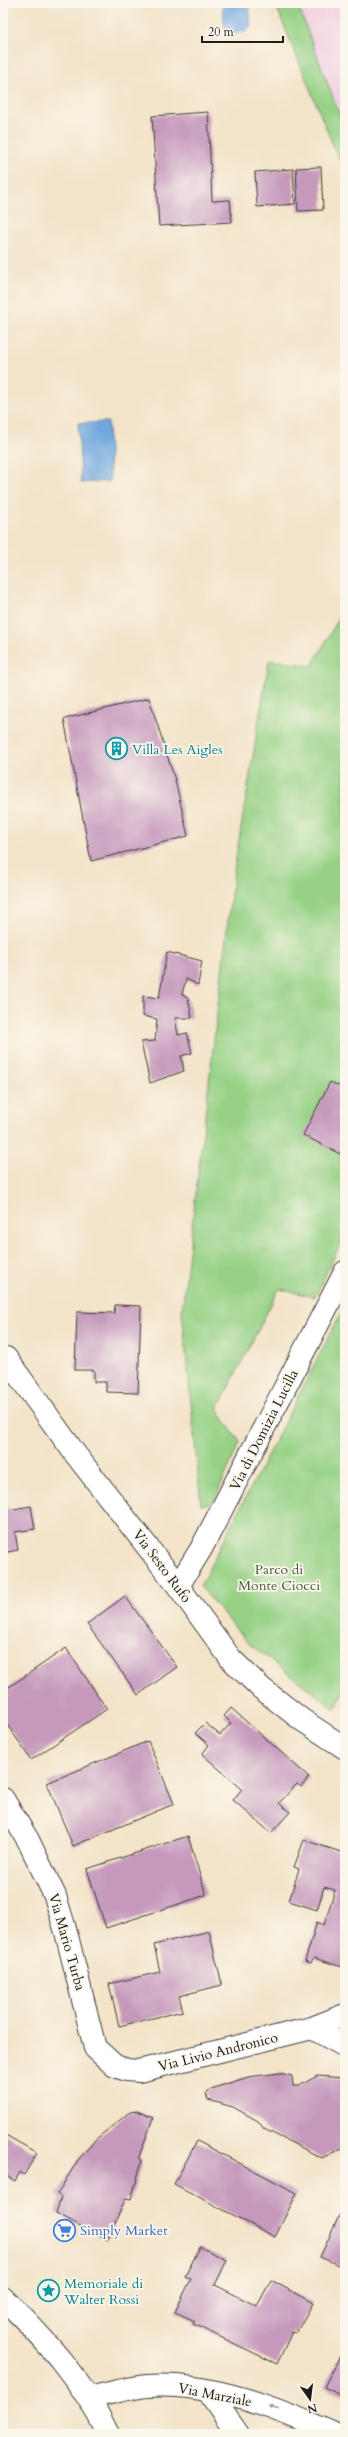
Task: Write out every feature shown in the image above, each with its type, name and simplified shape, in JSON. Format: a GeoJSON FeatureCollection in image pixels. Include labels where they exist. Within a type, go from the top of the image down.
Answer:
{"type":"FeatureCollection","features":[{"type":"Feature","properties":{"kind":"street","name":"Via di Domizia Lucilla"},"geometry":{"type":"LineString","coordinates":[[178,1586],[201,1549],[345,1272]]}},
{"type":"Feature","properties":{"kind":"street","name":"Via Sesto Rufo"},"geometry":{"type":"LineString","coordinates":[[6,1358],[76,1455],[178,1586],[214,1637],[247,1676],[302,1720],[345,1748]]}},
{"type":"Feature","properties":{"kind":"street","name":"Via Mario Turba"},"geometry":{"type":"LineString","coordinates":[[3,1799],[28,1840],[55,1896],[66,1932],[95,2048]]}},
{"type":"Feature","properties":{"kind":"street","name":"Via Livio Andronico"},"geometry":{"type":"LineString","coordinates":[[95,2048],[115,2066],[127,2070],[139,2071],[312,2028],[345,2015]]}},
{"type":"Feature","properties":{"kind":"street"},"geometry":{"type":"LineString","coordinates":[[312,2028],[345,2046]]}},
{"type":"Feature","properties":{"kind":"street"},"geometry":{"type":"LineString","coordinates":[[3,2298],[54,2353],[90,2398],[108,2434]]}},
{"type":"Feature","properties":{"kind":"street","name":"Via Marziale"},"geometry":{"type":"LineString","coordinates":[[90,2398],[146,2386],[180,2387],[208,2392],[273,2408],[334,2434]]}},
{"type":"Feature","properties":{"kind":"street"},"geometry":{"type":"LineString","coordinates":[[208,2392],[238,2434]]}},
{"type":"Feature","properties":{"kind":"shaded area"},"geometry":{"type":"Polygon","coordinates":[[[297,3],[345,3],[345,129],[297,3]]]}},
{"type":"Feature","properties":{"kind":"green space"},"geometry":{"type":"Polygon","coordinates":[[[275,3],[297,3],[345,129],[345,169],[334,148],[275,3]]]}},
{"type":"Feature","properties":{"kind":"green space"},"geometry":{"type":"Polygon","coordinates":[[[340,616],[345,621],[345,1234],[315,1297],[279,1289],[217,1410],[240,1442],[213,1503],[201,1505],[182,1311],[234,870],[269,660],[312,666],[340,616]]]}},
{"type":"Feature","properties":{"kind":"green space","name":"Parco di Monte Ciocci"},"geometry":{"type":"Polygon","coordinates":[[[345,1305],[345,1689],[335,1709],[248,1643],[200,1586],[345,1305]]]}},
{"type":"Feature","properties":{"kind":"water"},"geometry":{"type":"Polygon","coordinates":[[[222,3],[249,3],[251,27],[246,32],[231,34],[225,30],[222,3]]]}},
{"type":"Feature","properties":{"kind":"water"},"geometry":{"type":"Polygon","coordinates":[[[108,422],[110,481],[81,483],[78,423],[108,422]]]}},
{"type":"Feature","properties":{"kind":"building"},"geometry":{"type":"Polygon","coordinates":[[[208,112],[212,201],[230,200],[232,222],[159,226],[152,116],[208,112]]]}},
{"type":"Feature","properties":{"kind":"building"},"geometry":{"type":"Polygon","coordinates":[[[321,167],[323,210],[298,211],[296,168],[321,167]]]}},
{"type":"Feature","properties":{"kind":"building"},"geometry":{"type":"Polygon","coordinates":[[[293,169],[295,204],[257,207],[255,172],[293,169]]]}},
{"type":"Feature","properties":{"kind":"building","name":"Villa Les Aigles"},"geometry":{"type":"Polygon","coordinates":[[[149,698],[175,780],[188,836],[91,861],[64,719],[149,698]]]}},
{"type":"Feature","properties":{"kind":"building"},"geometry":{"type":"Polygon","coordinates":[[[167,952],[202,961],[198,985],[186,979],[182,994],[188,998],[192,1018],[175,1018],[178,1035],[187,1033],[192,1053],[181,1056],[184,1071],[150,1083],[141,1042],[155,1041],[157,1019],[143,1016],[143,996],[159,998],[167,952]]]}},
{"type":"Feature","properties":{"kind":"building"},"geometry":{"type":"Polygon","coordinates":[[[330,1082],[345,1089],[345,1144],[340,1154],[303,1135],[330,1082]]]}},
{"type":"Feature","properties":{"kind":"building"},"geometry":{"type":"Polygon","coordinates":[[[115,1305],[141,1306],[138,1393],[106,1392],[106,1382],[94,1382],[94,1370],[75,1370],[77,1312],[114,1313],[115,1305]]]}},
{"type":"Feature","properties":{"kind":"building"},"geometry":{"type":"Polygon","coordinates":[[[3,1486],[8,1510],[31,1506],[35,1529],[15,1532],[18,1550],[3,1553],[3,1486]]]}},
{"type":"Feature","properties":{"kind":"building"},"geometry":{"type":"Polygon","coordinates":[[[125,1596],[177,1667],[138,1695],[87,1624],[125,1596]]]}},
{"type":"Feature","properties":{"kind":"building"},"geometry":{"type":"Polygon","coordinates":[[[66,1648],[107,1709],[31,1760],[3,1718],[3,1691],[66,1648]]]}},
{"type":"Feature","properties":{"kind":"building"},"geometry":{"type":"Polygon","coordinates":[[[231,1708],[309,1777],[301,1787],[297,1784],[279,1803],[290,1812],[271,1833],[233,1800],[242,1789],[202,1754],[209,1745],[195,1733],[205,1723],[220,1735],[231,1723],[224,1716],[231,1708]]]}},
{"type":"Feature","properties":{"kind":"building"},"geometry":{"type":"Polygon","coordinates":[[[148,1741],[174,1804],[73,1846],[47,1783],[148,1741]]]}},
{"type":"Feature","properties":{"kind":"building"},"geometry":{"type":"Polygon","coordinates":[[[188,1836],[206,1895],[106,1928],[87,1869],[188,1836]]]}},
{"type":"Feature","properties":{"kind":"building"},"geometry":{"type":"Polygon","coordinates":[[[304,1840],[341,1852],[345,1840],[345,1968],[314,1958],[311,1963],[305,1961],[317,1922],[324,1925],[335,1890],[324,1887],[317,1910],[289,1901],[299,1869],[294,1867],[304,1840]]]}},
{"type":"Feature","properties":{"kind":"building"},"geometry":{"type":"Polygon","coordinates":[[[209,1931],[222,1985],[179,1996],[183,2011],[119,2026],[109,1984],[160,1972],[154,1945],[209,1931]]]}},
{"type":"Feature","properties":{"kind":"building"},"geometry":{"type":"Polygon","coordinates":[[[280,2073],[292,2076],[293,2086],[299,2086],[317,2076],[345,2078],[344,2147],[322,2158],[264,2129],[258,2121],[233,2107],[208,2100],[206,2093],[211,2089],[248,2077],[280,2073]]]}},
{"type":"Feature","properties":{"kind":"building"},"geometry":{"type":"Polygon","coordinates":[[[137,2111],[153,2118],[139,2157],[142,2161],[131,2199],[126,2198],[107,2240],[56,2213],[61,2197],[57,2194],[78,2160],[96,2139],[130,2112],[137,2111]]]}},
{"type":"Feature","properties":{"kind":"building"},"geometry":{"type":"Polygon","coordinates":[[[4,2134],[37,2153],[24,2175],[20,2172],[15,2181],[3,2174],[4,2134]]]}},
{"type":"Feature","properties":{"kind":"building"},"geometry":{"type":"Polygon","coordinates":[[[197,2141],[297,2193],[275,2237],[174,2184],[197,2141]]]}},
{"type":"Feature","properties":{"kind":"building"},"geometry":{"type":"Polygon","coordinates":[[[340,2214],[345,2217],[345,2268],[320,2257],[340,2214]]]}},
{"type":"Feature","properties":{"kind":"building"},"geometry":{"type":"Polygon","coordinates":[[[200,2247],[227,2260],[215,2285],[257,2306],[271,2280],[313,2303],[296,2333],[292,2332],[277,2364],[193,2324],[195,2321],[175,2312],[191,2279],[185,2276],[200,2247]]]}},
{"type":"Feature","properties":{"kind":"building"},"geometry":{"type":"Polygon","coordinates":[[[345,2346],[345,2397],[324,2387],[345,2346]]]}},
{"type":"Feature","properties":{"kind":"place","name":"Villa Les Aigles"},"geometry":{"type":"Point","coordinates":[117,749]}},
{"type":"Feature","properties":{"kind":"place","name":"Simply Market"},"geometry":{"type":"Point","coordinates":[65,2230]}},
{"type":"Feature","properties":{"kind":"place","name":"Memoriale di Walter Rossi"},"geometry":{"type":"Point","coordinates":[48,2291]}}]}
